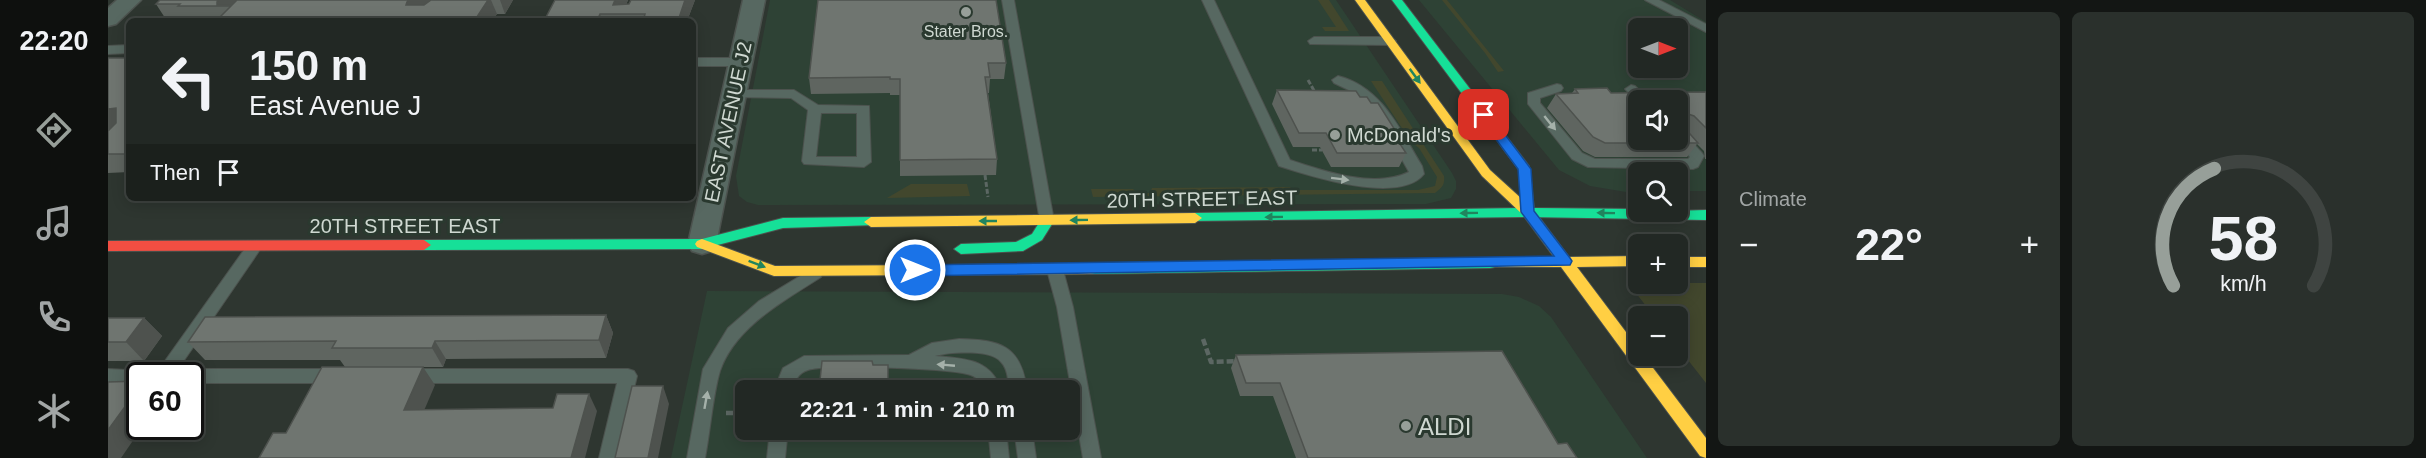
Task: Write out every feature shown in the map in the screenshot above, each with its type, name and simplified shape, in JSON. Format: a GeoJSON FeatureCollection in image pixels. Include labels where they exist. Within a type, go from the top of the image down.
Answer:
{"type":"FeatureCollection","features":[{"type":"Feature","properties":{"kind":"main road"},"geometry":{"type":"LineString","coordinates":[[1360,0],[1486,173],[1528,212],[1706,451]]}},
{"type":"Feature","properties":{"kind":"main road"},"geometry":{"type":"LineString","coordinates":[[1384,0],[1421,30]]}},
{"type":"Feature","properties":{"kind":"main road"},"geometry":{"type":"LineString","coordinates":[[1397,0],[1525,169],[1528,212]]}},
{"type":"Feature","properties":{"kind":"main road","name":"20TH STREET EAST"},"geometry":{"type":"LineString","coordinates":[[108,246],[702,244],[783,223],[1047,221],[1528,212],[1706,215]]}},
{"type":"Feature","properties":{"kind":"main road"},"geometry":{"type":"LineString","coordinates":[[950,249],[1018,247],[1036,237],[1047,221]]}},
{"type":"Feature","properties":{"kind":"main road","name":"20TH STREET EAST"},"geometry":{"type":"LineString","coordinates":[[702,244],[774,271],[1055,270],[1628,261]]}},
{"type":"Feature","properties":{"kind":"main road"},"geometry":{"type":"LineString","coordinates":[[846,271],[864,258]]}},
{"type":"Feature","properties":{"kind":"main road"},"geometry":{"type":"LineString","coordinates":[[1688,261],[1706,262]]}},
{"type":"Feature","properties":{"kind":"street"},"geometry":{"type":"LineString","coordinates":[[108,19],[130,0]]}},
{"type":"Feature","properties":{"kind":"street","name":"EAST AVENUE J2"},"geometry":{"type":"LineString","coordinates":[[702,244],[754,0]]}},
{"type":"Feature","properties":{"kind":"lane"},"geometry":{"type":"LineString","coordinates":[[1008,0],[1047,221]]}},
{"type":"Feature","properties":{"kind":"lane"},"geometry":{"type":"LineString","coordinates":[[1208,0],[1284,163],[1329,177],[1355,181],[1398,182],[1410,179],[1417,174],[1415,166],[1371,97],[1358,88],[1338,80]]}},
{"type":"Feature","properties":{"kind":"lane"},"geometry":{"type":"LineString","coordinates":[[1651,0],[1706,29]]}},
{"type":"Feature","properties":{"kind":"lane"},"geometry":{"type":"LineString","coordinates":[[1314,41],[1390,41]]}},
{"type":"Feature","properties":{"kind":"lane"},"geometry":{"type":"LineString","coordinates":[[108,50],[126,50]]}},
{"type":"Feature","properties":{"kind":"lane"},"geometry":{"type":"LineString","coordinates":[[696,62],[741,62]]}},
{"type":"Feature","properties":{"kind":"lane"},"geometry":{"type":"LineString","coordinates":[[1557,88],[1533,96],[1534,104],[1577,156],[1593,164],[1693,164],[1697,156],[1688,146]]}},
{"type":"Feature","properties":{"kind":"lane"},"geometry":{"type":"LineString","coordinates":[[734,94],[794,93],[815,109],[864,109],[864,162],[809,161],[815,109]]}},
{"type":"Feature","properties":{"kind":"lane"},"geometry":{"type":"LineString","coordinates":[[173,362],[254,247]]}},
{"type":"Feature","properties":{"kind":"lane"},"geometry":{"type":"LineString","coordinates":[[1055,270],[1065,307],[1092,458]]}},
{"type":"Feature","properties":{"kind":"lane"},"geometry":{"type":"LineString","coordinates":[[696,458],[712,369],[734,333],[765,305],[819,271]]}},
{"type":"Feature","properties":{"kind":"lane"},"geometry":{"type":"LineString","coordinates":[[912,362],[933,350],[952,346],[985,347],[999,350],[1006,355],[1012,363],[1016,380]]}},
{"type":"Feature","properties":{"kind":"lane"},"geometry":{"type":"LineString","coordinates":[[787,380],[789,373],[804,363],[912,362],[969,367],[980,371],[989,380]]}},
{"type":"Feature","properties":{"kind":"lane"},"geometry":{"type":"LineString","coordinates":[[108,376],[126,376]]}},
{"type":"Feature","properties":{"kind":"lane"},"geometry":{"type":"LineString","coordinates":[[204,376],[356,376]]}},
{"type":"Feature","properties":{"kind":"lane"},"geometry":{"type":"LineString","coordinates":[[392,376],[628,376],[608,458]]}},
{"type":"Feature","properties":{"kind":"lane"},"geometry":{"type":"LineString","coordinates":[[776,458],[778,440]]}},
{"type":"Feature","properties":{"kind":"lane"},"geometry":{"type":"LineString","coordinates":[[999,440],[1000,458]]}},
{"type":"Feature","properties":{"kind":"lane"},"geometry":{"type":"LineString","coordinates":[[1025,440],[1027,458]]}},
{"type":"Feature","properties":{"kind":"path"},"geometry":{"type":"LineString","coordinates":[[1308,80],[1320,103]]}},
{"type":"Feature","properties":{"kind":"path"},"geometry":{"type":"LineString","coordinates":[[985,175],[988,200]]}},
{"type":"Feature","properties":{"kind":"path"},"geometry":{"type":"LineString","coordinates":[[1203,339],[1211,362],[1246,361]]}},
{"type":"Feature","properties":{"kind":"path"},"geometry":{"type":"LineString","coordinates":[[726,413],[735,413]]}},
{"type":"Feature","properties":{"kind":"shaded area"},"geometry":{"type":"Polygon","coordinates":[[[770,0],[1336,0],[1452,173],[1456,181],[1456,189],[1451,198],[1426,204],[758,205],[747,202],[739,196],[736,176],[770,0]]]}},
{"type":"Feature","properties":{"kind":"shaded area"},"geometry":{"type":"Polygon","coordinates":[[[1318,0],[1329,0],[1349,31],[1325,31],[1322,27],[1336,27],[1318,0]]]}},
{"type":"Feature","properties":{"kind":"shaded area"},"geometry":{"type":"Polygon","coordinates":[[[1419,0],[1670,0],[1706,22],[1706,191],[1688,191],[1688,162],[1628,162],[1628,192],[1590,186],[1559,170],[1419,0]]]}},
{"type":"Feature","properties":{"kind":"shaded area"},"geometry":{"type":"Polygon","coordinates":[[[1442,0],[1447,0],[1504,71],[1498,72],[1442,0]]]}},
{"type":"Feature","properties":{"kind":"shaded area"},"geometry":{"type":"Polygon","coordinates":[[[1371,81],[1382,81],[1444,176],[1442,186],[1435,193],[1093,197],[1091,189],[1133,189],[1137,193],[1150,193],[1152,188],[1290,187],[1293,190],[1418,190],[1435,186],[1437,177],[1371,81]]]}},
{"type":"Feature","properties":{"kind":"shaded area"},"geometry":{"type":"Polygon","coordinates":[[[911,184],[967,184],[970,196],[887,198],[911,184]]]}},
{"type":"Feature","properties":{"kind":"shaded area"},"geometry":{"type":"Polygon","coordinates":[[[1688,283],[1706,283],[1706,383],[1688,360],[1688,306],[1646,306],[1637,294],[1688,294],[1688,283]]]}},
{"type":"Feature","properties":{"kind":"shaded area"},"geometry":{"type":"Polygon","coordinates":[[[707,291],[1502,294],[1519,297],[1539,306],[1551,317],[1647,458],[671,458],[707,291]]]}},
{"type":"Feature","properties":{"kind":"building"},"geometry":{"type":"Polygon","coordinates":[[[160,0],[218,0],[217,5],[232,5],[237,0],[409,0],[406,5],[424,5],[431,0],[488,0],[476,18],[219,18],[231,6],[156,4],[160,0]]]}},
{"type":"Feature","properties":{"kind":"building"},"geometry":{"type":"Polygon","coordinates":[[[555,0],[615,0],[613,5],[629,4],[631,0],[685,0],[679,18],[644,18],[645,14],[600,14],[598,18],[546,18],[555,0]]]}},
{"type":"Feature","properties":{"kind":"building"},"geometry":{"type":"Polygon","coordinates":[[[818,0],[996,0],[1006,63],[988,63],[990,77],[985,77],[997,159],[900,160],[900,79],[890,79],[890,77],[809,78],[818,0]]]}},
{"type":"Feature","properties":{"kind":"building"},"geometry":{"type":"Polygon","coordinates":[[[108,58],[126,58],[126,154],[108,154],[108,131],[116,123],[116,108],[108,109],[108,58]]]}},
{"type":"Feature","properties":{"kind":"building"},"geometry":{"type":"Polygon","coordinates":[[[1607,88],[1611,93],[1628,93],[1628,143],[1605,143],[1593,137],[1556,94],[1578,93],[1575,89],[1607,88]]]}},
{"type":"Feature","properties":{"kind":"building"},"geometry":{"type":"Polygon","coordinates":[[[1277,90],[1356,91],[1360,97],[1367,97],[1371,103],[1378,103],[1400,138],[1396,138],[1406,153],[1337,153],[1326,133],[1299,133],[1277,90]]]}},
{"type":"Feature","properties":{"kind":"building"},"geometry":{"type":"Polygon","coordinates":[[[1688,92],[1706,92],[1706,128],[1694,116],[1688,114],[1688,92]]]}},
{"type":"Feature","properties":{"kind":"building"},"geometry":{"type":"Polygon","coordinates":[[[1688,132],[1698,143],[1688,143],[1688,132]]]}},
{"type":"Feature","properties":{"kind":"building"},"geometry":{"type":"Polygon","coordinates":[[[606,315],[599,340],[435,341],[432,348],[332,348],[336,341],[188,342],[205,317],[606,315]]]}},
{"type":"Feature","properties":{"kind":"building"},"geometry":{"type":"Polygon","coordinates":[[[108,318],[144,318],[126,342],[108,342],[108,318]]]}},
{"type":"Feature","properties":{"kind":"building","name":"ALDI"},"geometry":{"type":"Polygon","coordinates":[[[1502,351],[1558,444],[1567,443],[1577,458],[1308,458],[1280,383],[1246,383],[1236,355],[1502,351]]]}},
{"type":"Feature","properties":{"kind":"building"},"geometry":{"type":"Polygon","coordinates":[[[822,361],[872,361],[873,365],[888,365],[888,380],[820,380],[822,361]]]}},
{"type":"Feature","properties":{"kind":"building"},"geometry":{"type":"Polygon","coordinates":[[[322,367],[423,367],[404,410],[553,408],[557,394],[589,394],[571,458],[259,458],[273,433],[286,433],[322,367]]]}},
{"type":"Feature","properties":{"kind":"building"},"geometry":{"type":"Polygon","coordinates":[[[126,381],[126,405],[108,430],[108,382],[126,381]]]}},
{"type":"Feature","properties":{"kind":"building"},"geometry":{"type":"Polygon","coordinates":[[[632,386],[663,386],[648,458],[615,458],[632,386]]]}},
{"type":"Feature","properties":{"kind":"traffic: fast"},"geometry":{"type":"LineString","coordinates":[[1397,0],[1525,169],[1528,212]]}},
{"type":"Feature","properties":{"kind":"traffic: fast"},"geometry":{"type":"LineString","coordinates":[[1195,218],[1528,212],[1706,215]]}},
{"type":"Feature","properties":{"kind":"traffic: fast"},"geometry":{"type":"LineString","coordinates":[[961,249],[1018,247],[1037,237],[1047,221]]}},
{"type":"Feature","properties":{"kind":"traffic: fast"},"geometry":{"type":"LineString","coordinates":[[424,245],[702,244],[783,223],[871,222]]}},
{"type":"Feature","properties":{"kind":"traffic: fast"},"geometry":{"type":"LineString","coordinates":[[1090,269],[1490,263]]}},
{"type":"Feature","properties":{"kind":"traffic: slow"},"geometry":{"type":"LineString","coordinates":[[1360,0],[1486,173],[1528,212],[1706,451]]}},
{"type":"Feature","properties":{"kind":"traffic: slow"},"geometry":{"type":"LineString","coordinates":[[871,222],[1195,218]]}},
{"type":"Feature","properties":{"kind":"traffic: slow"},"geometry":{"type":"LineString","coordinates":[[702,244],[774,271],[1090,269]]}},
{"type":"Feature","properties":{"kind":"traffic: slow"},"geometry":{"type":"LineString","coordinates":[[1490,263],[1628,261]]}},
{"type":"Feature","properties":{"kind":"traffic: slow"},"geometry":{"type":"LineString","coordinates":[[1688,262],[1706,262]]}},
{"type":"Feature","properties":{"kind":"traffic: jam"},"geometry":{"type":"LineString","coordinates":[[108,246],[424,245]]}},
{"type":"Feature","properties":{"kind":"place","name":"Stater Bros."},"geometry":{"type":"Point","coordinates":[966,12]}},
{"type":"Feature","properties":{"kind":"place","name":"McDonald's"},"geometry":{"type":"Point","coordinates":[1335,135]}},
{"type":"Feature","properties":{"kind":"place","name":"ALDI"},"geometry":{"type":"Point","coordinates":[1406,426]}},
{"type":"Feature","properties":{"kind":"route"},"geometry":{"type":"LineString","coordinates":[[915,270],[1055,270],[1565,261],[1528,212],[1525,169],[1484,115]]}}]}
